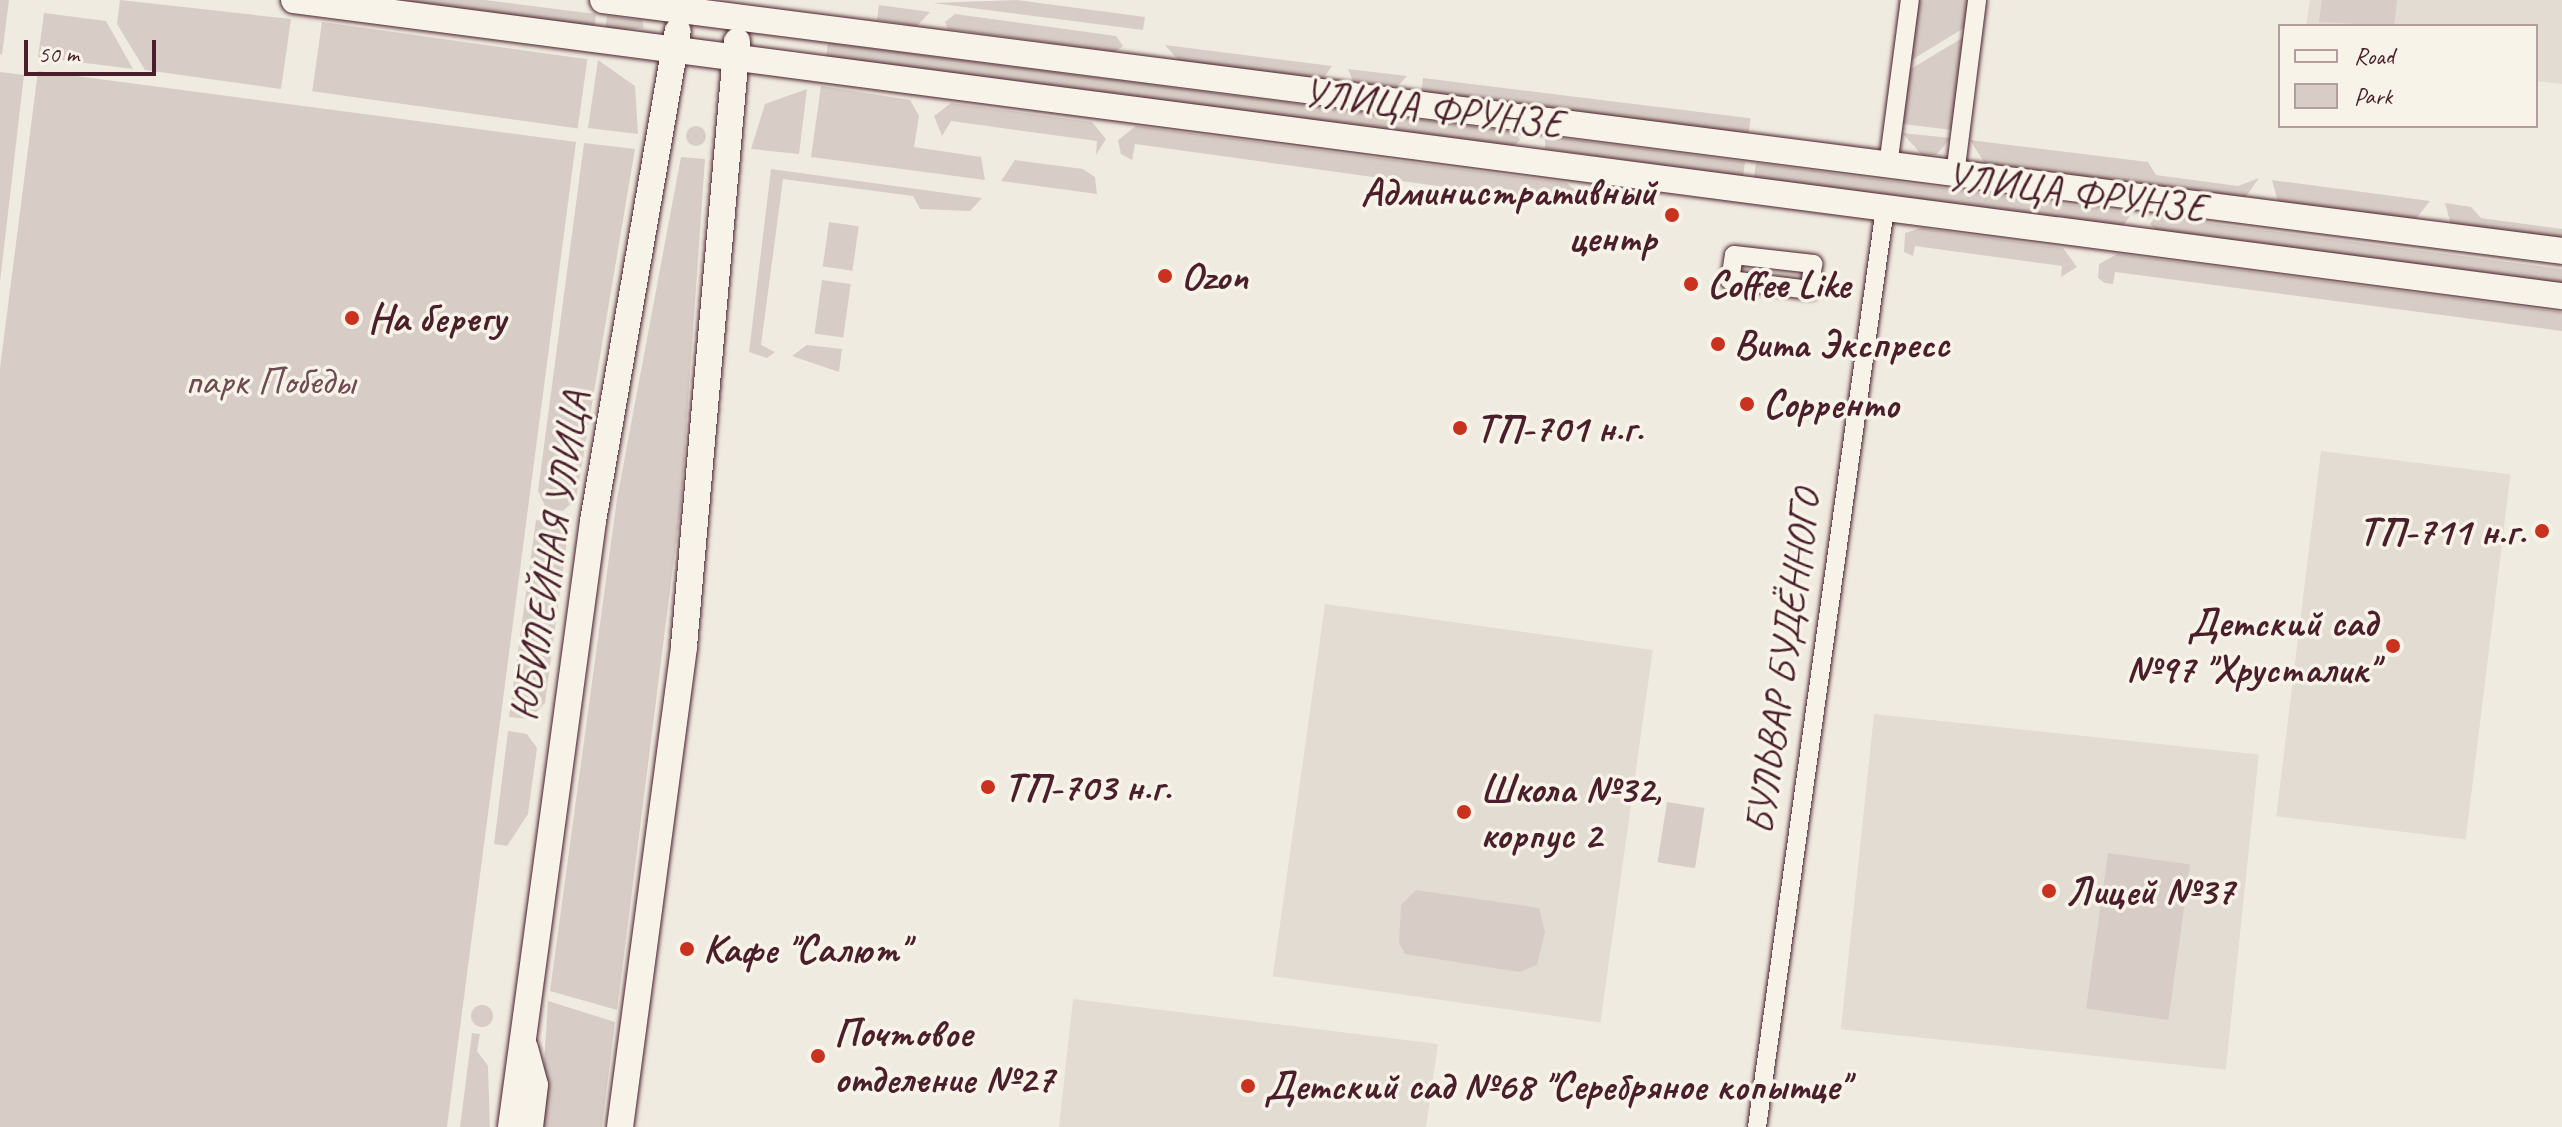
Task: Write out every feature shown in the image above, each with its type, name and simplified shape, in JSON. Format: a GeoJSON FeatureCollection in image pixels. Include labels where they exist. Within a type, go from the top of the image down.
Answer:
{"type":"FeatureCollection","features":[{"type":"Feature","properties":{"kind":"main road","name":"УЛИЦА ФРУНЗЕ"},"geometry":{"type":"LineString","coordinates":[[294,0],[735,55],[2562,296]]}},
{"type":"Feature","properties":{"kind":"main road","name":"УЛИЦА ФРУНЗЕ"},"geometry":{"type":"LineString","coordinates":[[603,0],[741,9],[1537,122],[2562,251]]}},
{"type":"Feature","properties":{"kind":"main road","name":"ЮБИЛЕЙНАЯ УЛИЦА"},"geometry":{"type":"LineString","coordinates":[[511,1127],[593,521],[682,5]]}},
{"type":"Feature","properties":{"kind":"main road"},"geometry":{"type":"LineString","coordinates":[[620,1127],[684,646],[741,9]]}},
{"type":"Feature","properties":{"kind":"main road"},"geometry":{"type":"LineString","coordinates":[[1531,160],[1537,122]]}},
{"type":"Feature","properties":{"kind":"main road"},"geometry":{"type":"LineString","coordinates":[[2134,239],[2139,198]]}},
{"type":"Feature","properties":{"kind":"main road"},"geometry":{"type":"LineString","coordinates":[[522,1037],[535,1085],[530,1127]]}},
{"type":"Feature","properties":{"kind":"street"},"geometry":{"type":"LineString","coordinates":[[1888,166],[1910,0]]}},
{"type":"Feature","properties":{"kind":"street"},"geometry":{"type":"LineString","coordinates":[[1955,175],[1977,0]]}},
{"type":"Feature","properties":{"kind":"street","name":"БУЛЬВАР БУДЁННОГО"},"geometry":{"type":"LineString","coordinates":[[1757,1127],[1885,208]]}},
{"type":"Feature","properties":{"kind":"shaded area"},"geometry":{"type":"Polygon","coordinates":[[[2310,0],[2562,0],[2562,84],[2538,81],[2538,24],[2306,24],[2310,0]]]}},
{"type":"Feature","properties":{"kind":"shaded area","name":"Детский сад №97 \"Хрусталик\""},"geometry":{"type":"Polygon","coordinates":[[[2321,451],[2511,474],[2466,840],[2276,816],[2321,451]]]}},
{"type":"Feature","properties":{"kind":"shaded area","name":"Школа №32, корпус 2"},"geometry":{"type":"Polygon","coordinates":[[[1325,604],[1653,650],[1600,1022],[1273,976],[1325,604]]]}},
{"type":"Feature","properties":{"kind":"shaded area","name":"Лицей №37"},"geometry":{"type":"Polygon","coordinates":[[[1874,714],[2259,754],[2226,1070],[1841,1029],[1874,714]]]}},
{"type":"Feature","properties":{"kind":"shaded area","name":"Детский сад №68 \"Серебряное копытце\""},"geometry":{"type":"Polygon","coordinates":[[[1073,999],[1438,1044],[1426,1127],[1059,1127],[1073,999]]]}},
{"type":"Feature","properties":{"kind":"green space"},"geometry":{"type":"Polygon","coordinates":[[[0,0],[9,0],[2,55],[0,54],[0,0]]]}},
{"type":"Feature","properties":{"kind":"green space"},"geometry":{"type":"Polygon","coordinates":[[[120,0],[291,19],[281,89],[145,70],[117,24],[120,0]]]}},
{"type":"Feature","properties":{"kind":"green space"},"geometry":{"type":"Polygon","coordinates":[[[368,0],[485,0],[596,14],[594,30],[368,0]]]}},
{"type":"Feature","properties":{"kind":"green space"},"geometry":{"type":"Polygon","coordinates":[[[1017,0],[1145,17],[1143,30],[933,3],[1017,0]]]}},
{"type":"Feature","properties":{"kind":"green space"},"geometry":{"type":"Polygon","coordinates":[[[1918,0],[1968,0],[1964,28],[1910,61],[1918,0]]]}},
{"type":"Feature","properties":{"kind":"green space"},"geometry":{"type":"Polygon","coordinates":[[[2322,0],[2397,0],[2394,24],[2319,22],[2322,0]]]}},
{"type":"Feature","properties":{"kind":"green space"},"geometry":{"type":"Polygon","coordinates":[[[879,5],[930,12],[917,26],[877,20],[879,5]]]}},
{"type":"Feature","properties":{"kind":"green space"},"geometry":{"type":"Polygon","coordinates":[[[44,13],[106,21],[133,69],[38,57],[44,13]]]}},
{"type":"Feature","properties":{"kind":"green space"},"geometry":{"type":"Polygon","coordinates":[[[955,14],[1116,36],[1123,46],[1115,52],[948,29],[945,22],[955,14]]]}},
{"type":"Feature","properties":{"kind":"green space"},"geometry":{"type":"Polygon","coordinates":[[[607,16],[642,20],[644,28],[605,31],[607,16]]]}},
{"type":"Feature","properties":{"kind":"green space"},"geometry":{"type":"Polygon","coordinates":[[[322,22],[587,59],[578,129],[312,91],[322,22]]]}},
{"type":"Feature","properties":{"kind":"green space"},"geometry":{"type":"Polygon","coordinates":[[[1964,37],[1952,130],[1903,124],[1909,70],[1964,37]]]}},
{"type":"Feature","properties":{"kind":"green space"},"geometry":{"type":"Polygon","coordinates":[[[828,43],[1515,132],[1520,140],[1513,147],[826,58],[828,43]]]}},
{"type":"Feature","properties":{"kind":"green space"},"geometry":{"type":"Polygon","coordinates":[[[1165,45],[1332,66],[1323,79],[1179,61],[1165,45]]]}},
{"type":"Feature","properties":{"kind":"green space"},"geometry":{"type":"Polygon","coordinates":[[[598,60],[635,86],[638,134],[588,128],[598,60]]]}},
{"type":"Feature","properties":{"kind":"green space"},"geometry":{"type":"Polygon","coordinates":[[[1348,69],[1407,76],[1397,87],[1354,83],[1348,69]]]}},
{"type":"Feature","properties":{"kind":"green space","name":"парк Победы"},"geometry":{"type":"Polygon","coordinates":[[[38,71],[576,142],[447,1127],[0,1127],[0,368],[38,71]]]}},
{"type":"Feature","properties":{"kind":"green space"},"geometry":{"type":"Polygon","coordinates":[[[0,72],[24,75],[0,282],[0,72]]]}},
{"type":"Feature","properties":{"kind":"green space"},"geometry":{"type":"Polygon","coordinates":[[[1423,78],[1751,118],[1748,137],[1421,97],[1423,78]]]}},
{"type":"Feature","properties":{"kind":"green space"},"geometry":{"type":"Polygon","coordinates":[[[821,86],[910,100],[919,116],[914,147],[981,157],[985,180],[811,157],[821,86]]]}},
{"type":"Feature","properties":{"kind":"green space"},"geometry":{"type":"Polygon","coordinates":[[[807,89],[799,154],[751,149],[765,104],[807,89]]]}},
{"type":"Feature","properties":{"kind":"green space"},"geometry":{"type":"Polygon","coordinates":[[[951,103],[1092,122],[1106,139],[1096,155],[1097,141],[951,121],[942,136],[934,116],[951,103]]]}},
{"type":"Feature","properties":{"kind":"green space"},"geometry":{"type":"Polygon","coordinates":[[[696,126],[703,129],[706,136],[703,143],[696,146],[689,143],[686,136],[689,129],[696,126]]]}},
{"type":"Feature","properties":{"kind":"green space"},"geometry":{"type":"Polygon","coordinates":[[[1136,126],[1567,183],[1578,193],[1567,204],[1135,144],[1132,160],[1121,154],[1118,140],[1136,126]]]}},
{"type":"Feature","properties":{"kind":"green space"},"geometry":{"type":"Polygon","coordinates":[[[1902,133],[1951,138],[1936,155],[1923,156],[1902,133]]]}},
{"type":"Feature","properties":{"kind":"green space"},"geometry":{"type":"Polygon","coordinates":[[[1554,137],[1745,162],[1743,177],[1545,149],[1545,139],[1554,137]]]}},
{"type":"Feature","properties":{"kind":"green space"},"geometry":{"type":"Polygon","coordinates":[[[1970,140],[2148,162],[2156,175],[2238,186],[2259,178],[2245,198],[1986,165],[1970,140]]]}},
{"type":"Feature","properties":{"kind":"green space"},"geometry":{"type":"Polygon","coordinates":[[[584,143],[635,149],[576,499],[563,511],[546,508],[538,491],[584,143]]]}},
{"type":"Feature","properties":{"kind":"green space"},"geometry":{"type":"Polygon","coordinates":[[[681,157],[705,159],[681,503],[617,1010],[550,991],[617,499],[681,157]]]}},
{"type":"Feature","properties":{"kind":"green space"},"geometry":{"type":"Polygon","coordinates":[[[1015,160],[1083,169],[1095,177],[1097,194],[1001,181],[1015,160]]]}},
{"type":"Feature","properties":{"kind":"green space"},"geometry":{"type":"Polygon","coordinates":[[[1756,163],[2124,212],[2130,216],[2122,227],[1754,178],[1756,163]]]}},
{"type":"Feature","properties":{"kind":"green space"},"geometry":{"type":"Polygon","coordinates":[[[771,169],[982,198],[970,211],[920,209],[913,196],[783,179],[761,345],[775,352],[767,358],[749,352],[771,169]]]}},
{"type":"Feature","properties":{"kind":"green space"},"geometry":{"type":"Polygon","coordinates":[[[2272,180],[2430,201],[2414,221],[2278,202],[2272,180]]]}},
{"type":"Feature","properties":{"kind":"green space"},"geometry":{"type":"Polygon","coordinates":[[[2445,203],[2471,207],[2481,218],[2562,229],[2562,240],[2451,225],[2445,203]]]}},
{"type":"Feature","properties":{"kind":"green space"},"geometry":{"type":"Polygon","coordinates":[[[2156,216],[2562,269],[2562,284],[2158,232],[2150,224],[2156,216]]]}},
{"type":"Feature","properties":{"kind":"green space"},"geometry":{"type":"Polygon","coordinates":[[[829,222],[859,226],[852,271],[823,267],[829,222]]]}},
{"type":"Feature","properties":{"kind":"green space"},"geometry":{"type":"Polygon","coordinates":[[[1921,228],[2063,248],[2077,267],[2061,277],[2062,266],[1915,246],[1913,256],[1904,252],[1905,233],[1921,228]]]}},
{"type":"Feature","properties":{"kind":"green space"},"geometry":{"type":"Polygon","coordinates":[[[2117,254],[2562,312],[2562,331],[2115,272],[2113,284],[2105,283],[2098,278],[2099,264],[2117,254]]]}},
{"type":"Feature","properties":{"kind":"green space"},"geometry":{"type":"Polygon","coordinates":[[[822,280],[851,284],[843,338],[814,333],[822,280]]]}},
{"type":"Feature","properties":{"kind":"green space"},"geometry":{"type":"Polygon","coordinates":[[[807,345],[842,349],[839,372],[792,356],[807,345]]]}},
{"type":"Feature","properties":{"kind":"green space"},"geometry":{"type":"Polygon","coordinates":[[[536,520],[561,524],[567,539],[545,703],[529,719],[509,717],[536,520]]]}},
{"type":"Feature","properties":{"kind":"green space"},"geometry":{"type":"Polygon","coordinates":[[[508,731],[527,734],[537,748],[528,814],[507,846],[494,844],[508,731]]]}},
{"type":"Feature","properties":{"kind":"green space"},"geometry":{"type":"Polygon","coordinates":[[[1667,802],[1705,808],[1695,868],[1657,862],[1667,802]]]}},
{"type":"Feature","properties":{"kind":"green space"},"geometry":{"type":"Polygon","coordinates":[[[2108,853],[2190,865],[2168,1020],[2086,1008],[2108,853]]]}},
{"type":"Feature","properties":{"kind":"green space"},"geometry":{"type":"Polygon","coordinates":[[[1416,890],[1539,908],[1545,932],[1537,965],[1520,972],[1405,954],[1399,943],[1401,905],[1416,890]]]}},
{"type":"Feature","properties":{"kind":"green space"},"geometry":{"type":"Polygon","coordinates":[[[548,1001],[615,1022],[602,1127],[540,1127],[548,1001]]]}},
{"type":"Feature","properties":{"kind":"green space"},"geometry":{"type":"Polygon","coordinates":[[[482,1005],[490,1008],[493,1016],[490,1024],[482,1027],[474,1024],[471,1016],[474,1008],[482,1005]]]}},
{"type":"Feature","properties":{"kind":"green space"},"geometry":{"type":"Polygon","coordinates":[[[472,1033],[480,1034],[477,1051],[488,1066],[490,1127],[460,1127],[472,1033]]]}},
{"type":"Feature","properties":{"kind":"place","name":"Административный центр"},"geometry":{"type":"Point","coordinates":[1672,215]}},
{"type":"Feature","properties":{"kind":"place","name":"Ozon"},"geometry":{"type":"Point","coordinates":[1165,276]}},
{"type":"Feature","properties":{"kind":"place","name":"Coffee Like"},"geometry":{"type":"Point","coordinates":[1691,284]}},
{"type":"Feature","properties":{"kind":"place","name":"На берегу"},"geometry":{"type":"Point","coordinates":[352,318]}},
{"type":"Feature","properties":{"kind":"place","name":"Вита Экспресс"},"geometry":{"type":"Point","coordinates":[1718,344]}},
{"type":"Feature","properties":{"kind":"place","name":"Сорренто"},"geometry":{"type":"Point","coordinates":[1747,404]}},
{"type":"Feature","properties":{"kind":"place","name":"ТП-701 н.г."},"geometry":{"type":"Point","coordinates":[1460,428]}},
{"type":"Feature","properties":{"kind":"place","name":"ТП-711 н.г."},"geometry":{"type":"Point","coordinates":[2542,531]}},
{"type":"Feature","properties":{"kind":"place","name":"Детский сад №97 \"Хрусталик\""},"geometry":{"type":"Point","coordinates":[2393,646]}},
{"type":"Feature","properties":{"kind":"place","name":"ТП-703 н.г."},"geometry":{"type":"Point","coordinates":[988,787]}},
{"type":"Feature","properties":{"kind":"place","name":"Школа №32, корпус 2"},"geometry":{"type":"Point","coordinates":[1464,812]}},
{"type":"Feature","properties":{"kind":"place","name":"Лицей №37"},"geometry":{"type":"Point","coordinates":[2049,891]}},
{"type":"Feature","properties":{"kind":"place","name":"Кафе \"Салют\""},"geometry":{"type":"Point","coordinates":[687,949]}},
{"type":"Feature","properties":{"kind":"place","name":"Почтовое отделение №27"},"geometry":{"type":"Point","coordinates":[818,1056]}},
{"type":"Feature","properties":{"kind":"place","name":"Детский сад №68 \"Серебряное копытце\""},"geometry":{"type":"Point","coordinates":[1248,1086]}}]}
